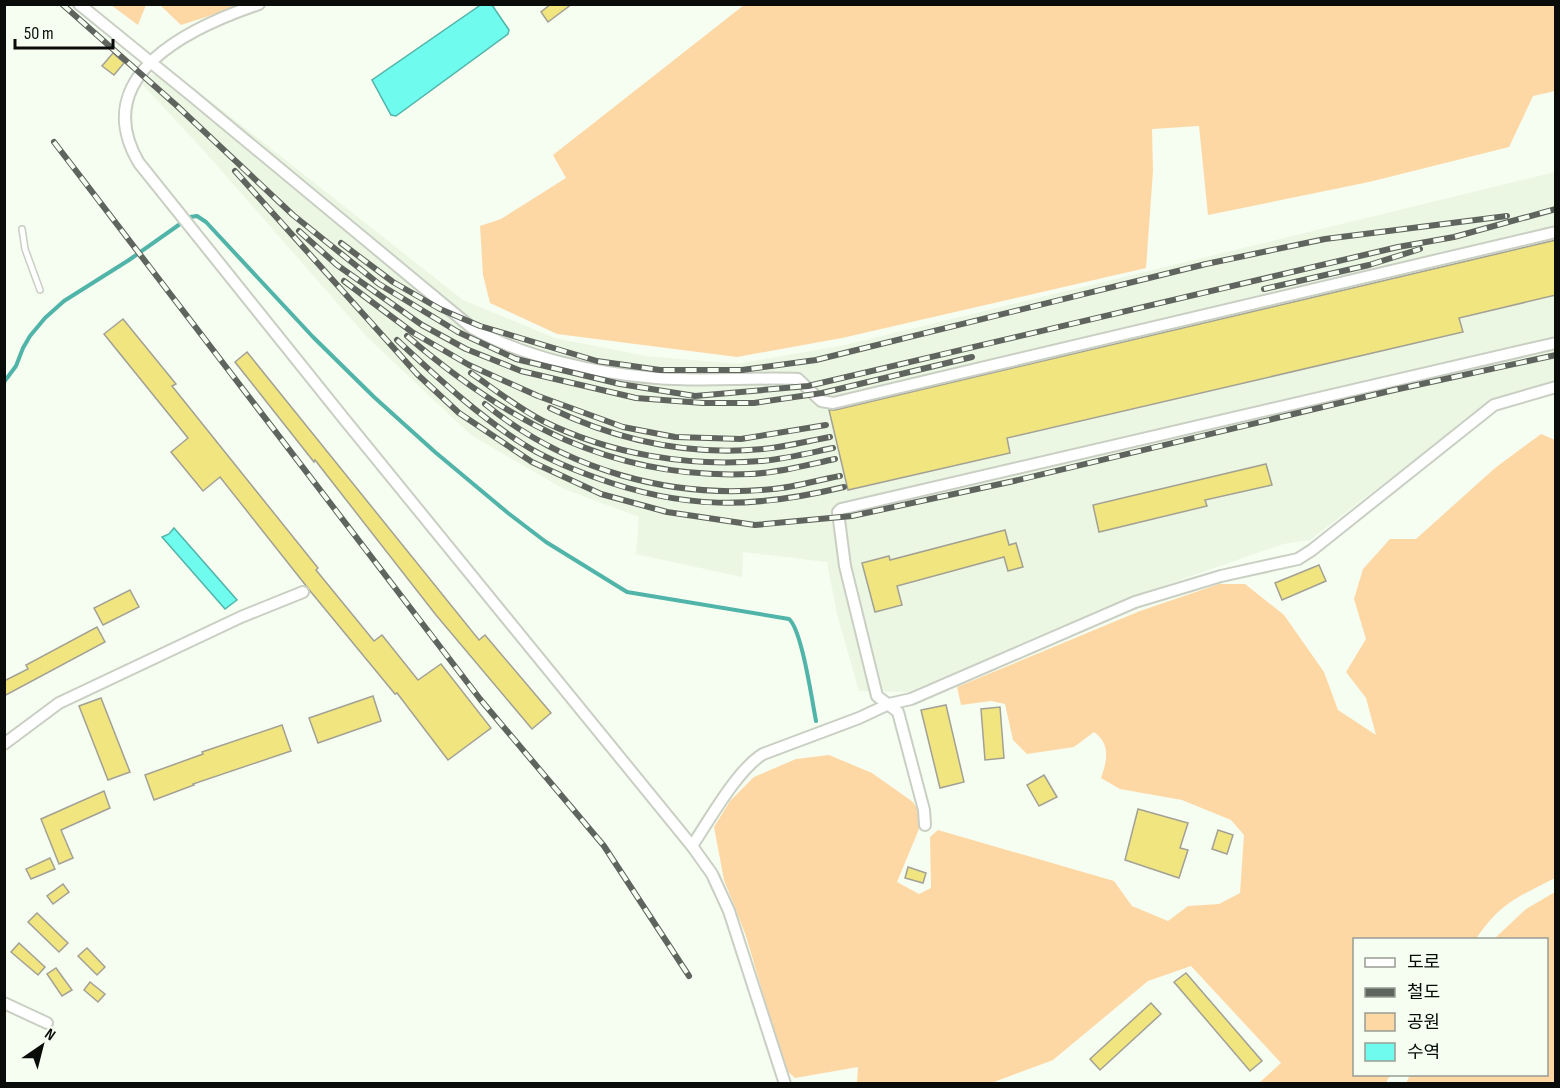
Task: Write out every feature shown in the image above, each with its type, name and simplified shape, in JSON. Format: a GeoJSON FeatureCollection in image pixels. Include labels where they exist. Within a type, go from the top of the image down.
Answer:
{"type":"FeatureCollection","features":[{"type":"Feature","properties":{"kind":"street"},"geometry":{"type":"LineString","coordinates":[[79,4],[460,318],[496,342],[598,370],[657,378],[798,379],[821,402],[833,403],[1556,232]]}},
{"type":"Feature","properties":{"kind":"street"},"geometry":{"type":"LineString","coordinates":[[259,4],[201,28],[171,45],[150,62],[140,74],[128,97],[124,116],[125,131],[132,150],[139,163],[692,846],[712,874],[729,911],[785,1083]]}},
{"type":"Feature","properties":{"kind":"street"},"geometry":{"type":"LineString","coordinates":[[925,825],[924,810],[898,712],[878,696],[845,566],[838,512],[841,509],[1556,342]]}},
{"type":"Feature","properties":{"kind":"street"},"geometry":{"type":"LineString","coordinates":[[692,846],[743,772],[753,760],[763,754],[859,718],[889,704],[911,699],[1135,602],[1221,576],[1298,559],[1494,405],[1556,387]]}},
{"type":"Feature","properties":{"kind":"street"},"geometry":{"type":"LineString","coordinates":[[4,744],[59,703],[241,617],[303,592]]}},
{"type":"Feature","properties":{"kind":"street"},"geometry":{"type":"LineString","coordinates":[[4,1003],[47,1023]]}},
{"type":"Feature","properties":{"kind":"lane"},"geometry":{"type":"LineString","coordinates":[[22,229],[25,249],[40,290]]}},
{"type":"Feature","properties":{"kind":"shaded area"},"geometry":{"type":"Polygon","coordinates":[[[175,73],[463,300],[555,338],[646,356],[737,364],[845,345],[1555,172],[1555,382],[1495,398],[1310,540],[1283,544],[1132,597],[908,692],[859,691],[837,614],[827,562],[743,552],[742,577],[636,554],[639,517],[562,488],[471,435],[367,337],[206,153],[142,84],[152,75],[175,73]]]}},
{"type":"Feature","properties":{"kind":"green space"},"geometry":{"type":"Polygon","coordinates":[[[111,5],[146,5],[138,25],[111,5]]]}},
{"type":"Feature","properties":{"kind":"green space"},"geometry":{"type":"Polygon","coordinates":[[[160,5],[243,5],[181,25],[160,5]]]}},
{"type":"Feature","properties":{"kind":"green space"},"geometry":{"type":"Polygon","coordinates":[[[744,5],[1555,5],[1555,91],[1533,96],[1509,147],[1369,182],[1208,215],[1199,126],[1152,129],[1153,171],[1146,268],[842,338],[737,357],[557,334],[490,303],[483,275],[480,226],[501,219],[566,178],[553,155],[744,5]]]}},
{"type":"Feature","properties":{"kind":"green space"},"geometry":{"type":"Polygon","coordinates":[[[1541,434],[1555,440],[1555,878],[1511,902],[1493,917],[1477,938],[1353,938],[1353,1076],[1390,1076],[1386,1083],[1259,1083],[1281,1063],[1191,966],[1148,981],[1053,1060],[995,1083],[857,1083],[858,1067],[795,1078],[785,1069],[746,936],[724,880],[714,827],[730,801],[754,777],[796,759],[829,755],[872,773],[913,802],[919,812],[919,829],[897,882],[919,894],[931,888],[930,837],[938,830],[1114,881],[1132,906],[1168,921],[1188,906],[1219,904],[1240,893],[1244,835],[1231,820],[1182,800],[1120,789],[1101,778],[1106,753],[1103,742],[1094,732],[1074,747],[1027,754],[1013,740],[1005,704],[991,701],[961,705],[957,687],[1140,611],[1219,584],[1245,584],[1284,615],[1324,672],[1338,710],[1376,735],[1366,698],[1346,672],[1366,639],[1354,599],[1363,569],[1390,539],[1416,539],[1495,468],[1541,434]]]}},
{"type":"Feature","properties":{"kind":"green space"},"geometry":{"type":"Polygon","coordinates":[[[1555,892],[1555,1083],[1406,1083],[1410,1076],[1548,1076],[1548,938],[1495,938],[1526,909],[1555,892]]]}},
{"type":"Feature","properties":{"kind":"water"},"geometry":{"type":"Polygon","coordinates":[[[482,4],[492,5],[509,30],[508,34],[396,116],[391,115],[372,80],[482,4]]]}},
{"type":"Feature","properties":{"kind":"water"},"geometry":{"type":"Polygon","coordinates":[[[174,528],[237,600],[225,609],[162,537],[174,528]]]}},
{"type":"Feature","properties":{"kind":"building"},"geometry":{"type":"Polygon","coordinates":[[[551,4],[572,4],[548,22],[541,12],[551,4]]]}},
{"type":"Feature","properties":{"kind":"building"},"geometry":{"type":"Polygon","coordinates":[[[113,53],[124,63],[114,75],[102,66],[113,53]]]}},
{"type":"Feature","properties":{"kind":"building"},"geometry":{"type":"Polygon","coordinates":[[[1556,240],[1556,295],[1459,318],[1463,332],[1007,438],[1010,453],[848,490],[829,410],[1556,240]]]}},
{"type":"Feature","properties":{"kind":"building"},"geometry":{"type":"Polygon","coordinates":[[[123,319],[176,384],[172,386],[374,641],[382,635],[418,680],[441,664],[491,728],[448,760],[397,693],[395,694],[311,592],[220,477],[203,491],[171,452],[188,438],[104,334],[123,319]]]}},
{"type":"Feature","properties":{"kind":"building"},"geometry":{"type":"Polygon","coordinates":[[[247,352],[479,640],[485,635],[551,713],[532,729],[436,615],[235,362],[247,352]]]}},
{"type":"Feature","properties":{"kind":"building"},"geometry":{"type":"Polygon","coordinates":[[[1266,464],[1272,485],[1205,500],[1207,506],[1099,532],[1093,505],[1266,464]]]}},
{"type":"Feature","properties":{"kind":"building"},"geometry":{"type":"Polygon","coordinates":[[[1005,530],[1009,545],[1016,543],[1023,567],[1008,571],[1004,557],[897,586],[902,605],[875,612],[862,563],[889,556],[890,560],[1005,530]]]}},
{"type":"Feature","properties":{"kind":"building"},"geometry":{"type":"Polygon","coordinates":[[[1319,565],[1326,581],[1282,600],[1275,583],[1319,565]]]}},
{"type":"Feature","properties":{"kind":"building"},"geometry":{"type":"Polygon","coordinates":[[[130,590],[139,607],[103,625],[94,608],[130,590]]]}},
{"type":"Feature","properties":{"kind":"building"},"geometry":{"type":"Polygon","coordinates":[[[97,627],[105,642],[4,696],[4,681],[28,669],[26,665],[97,627]]]}},
{"type":"Feature","properties":{"kind":"building"},"geometry":{"type":"Polygon","coordinates":[[[373,696],[381,721],[318,743],[309,718],[373,696]]]}},
{"type":"Feature","properties":{"kind":"building"},"geometry":{"type":"Polygon","coordinates":[[[101,698],[130,772],[108,780],[79,706],[101,698]]]}},
{"type":"Feature","properties":{"kind":"building"},"geometry":{"type":"Polygon","coordinates":[[[946,705],[964,782],[940,788],[921,710],[946,705]]]}},
{"type":"Feature","properties":{"kind":"building"},"geometry":{"type":"Polygon","coordinates":[[[1000,707],[1004,758],[985,760],[981,709],[1000,707]]]}},
{"type":"Feature","properties":{"kind":"building"},"geometry":{"type":"Polygon","coordinates":[[[282,725],[291,751],[193,784],[154,800],[145,775],[203,754],[202,752],[282,725]]]}},
{"type":"Feature","properties":{"kind":"building"},"geometry":{"type":"Polygon","coordinates":[[[1044,775],[1057,797],[1039,806],[1027,785],[1044,775]]]}},
{"type":"Feature","properties":{"kind":"building"},"geometry":{"type":"Polygon","coordinates":[[[104,791],[110,808],[61,830],[73,858],[59,864],[41,819],[104,791]]]}},
{"type":"Feature","properties":{"kind":"building"},"geometry":{"type":"Polygon","coordinates":[[[1138,809],[1188,823],[1180,848],[1188,850],[1179,878],[1125,860],[1138,809]]]}},
{"type":"Feature","properties":{"kind":"building"},"geometry":{"type":"Polygon","coordinates":[[[1218,830],[1233,835],[1227,854],[1212,849],[1218,830]]]}},
{"type":"Feature","properties":{"kind":"building"},"geometry":{"type":"Polygon","coordinates":[[[50,858],[55,869],[31,879],[26,869],[50,858]]]}},
{"type":"Feature","properties":{"kind":"building"},"geometry":{"type":"Polygon","coordinates":[[[908,867],[926,873],[923,883],[905,878],[908,867]]]}},
{"type":"Feature","properties":{"kind":"building"},"geometry":{"type":"Polygon","coordinates":[[[63,884],[69,892],[53,904],[47,896],[63,884]]]}},
{"type":"Feature","properties":{"kind":"building"},"geometry":{"type":"Polygon","coordinates":[[[37,913],[68,943],[59,952],[28,922],[37,913]]]}},
{"type":"Feature","properties":{"kind":"building"},"geometry":{"type":"Polygon","coordinates":[[[19,943],[45,967],[38,975],[11,952],[19,943]]]}},
{"type":"Feature","properties":{"kind":"building"},"geometry":{"type":"Polygon","coordinates":[[[87,948],[105,967],[97,975],[78,956],[87,948]]]}},
{"type":"Feature","properties":{"kind":"building"},"geometry":{"type":"Polygon","coordinates":[[[56,968],[72,990],[62,996],[47,974],[56,968]]]}},
{"type":"Feature","properties":{"kind":"building"},"geometry":{"type":"Polygon","coordinates":[[[1186,973],[1262,1061],[1250,1071],[1174,982],[1186,973]]]}},
{"type":"Feature","properties":{"kind":"building"},"geometry":{"type":"Polygon","coordinates":[[[90,982],[105,994],[98,1002],[84,990],[90,982]]]}},
{"type":"Feature","properties":{"kind":"building"},"geometry":{"type":"Polygon","coordinates":[[[1151,1003],[1161,1014],[1100,1070],[1090,1059],[1151,1003]]]}},
{"type":"Feature","properties":{"kind":"waterway"},"geometry":{"type":"LineString","coordinates":[[4,382],[16,366],[30,336],[64,301],[129,260],[190,217],[197,216],[206,222],[313,337],[374,397],[435,452],[546,542],[627,592],[789,619],[794,626],[802,651],[816,721]]}},
{"type":"Feature","properties":{"kind":"railway"},"geometry":{"type":"LineString","coordinates":[[62,4],[176,105],[293,215],[379,284],[458,332],[516,359],[620,384],[695,396],[808,386],[1398,247],[1454,237],[1556,209]]}},
{"type":"Feature","properties":{"kind":"railway"},"geometry":{"type":"LineString","coordinates":[[54,142],[480,699],[604,846],[689,976]]}},
{"type":"Feature","properties":{"kind":"railway"},"geometry":{"type":"LineString","coordinates":[[235,171],[417,374],[459,413],[532,462],[601,494],[667,512],[755,525],[852,516],[1014,481],[1394,390],[1556,355]]}},
{"type":"Feature","properties":{"kind":"railway"},"geometry":{"type":"LineString","coordinates":[[341,243],[393,282],[440,309],[480,326],[597,361],[660,370],[742,370],[816,360],[1206,264],[1325,239],[1507,216]]}},
{"type":"Feature","properties":{"kind":"railway"},"geometry":{"type":"LineString","coordinates":[[299,231],[337,265],[422,325],[466,349],[521,371],[636,398],[703,403],[754,403],[822,393],[972,357]]}},
{"type":"Feature","properties":{"kind":"railway"},"geometry":{"type":"LineString","coordinates":[[1264,289],[1369,265],[1420,249]]}},
{"type":"Feature","properties":{"kind":"railway"},"geometry":{"type":"LineString","coordinates":[[344,281],[412,332],[469,365],[538,396],[623,427],[675,437],[741,439],[826,425]]}},
{"type":"Feature","properties":{"kind":"railway"},"geometry":{"type":"LineString","coordinates":[[407,336],[484,395],[523,419],[565,440],[608,456],[653,467],[700,473],[750,474],[835,459]]}},
{"type":"Feature","properties":{"kind":"railway"},"geometry":{"type":"LineString","coordinates":[[397,340],[473,408],[523,444],[566,466],[627,488],[658,496],[718,503],[779,499],[844,487]]}},
{"type":"Feature","properties":{"kind":"railway"},"geometry":{"type":"LineString","coordinates":[[471,373],[543,421],[595,442],[649,456],[705,462],[761,461],[833,448]]}},
{"type":"Feature","properties":{"kind":"railway"},"geometry":{"type":"LineString","coordinates":[[485,404],[516,427],[549,446],[620,475],[658,484],[696,490],[734,491],[781,488],[840,476]]}},
{"type":"Feature","properties":{"kind":"railway"},"geometry":{"type":"LineString","coordinates":[[550,408],[601,429],[680,448],[735,451],[763,449],[830,437]]}}]}
